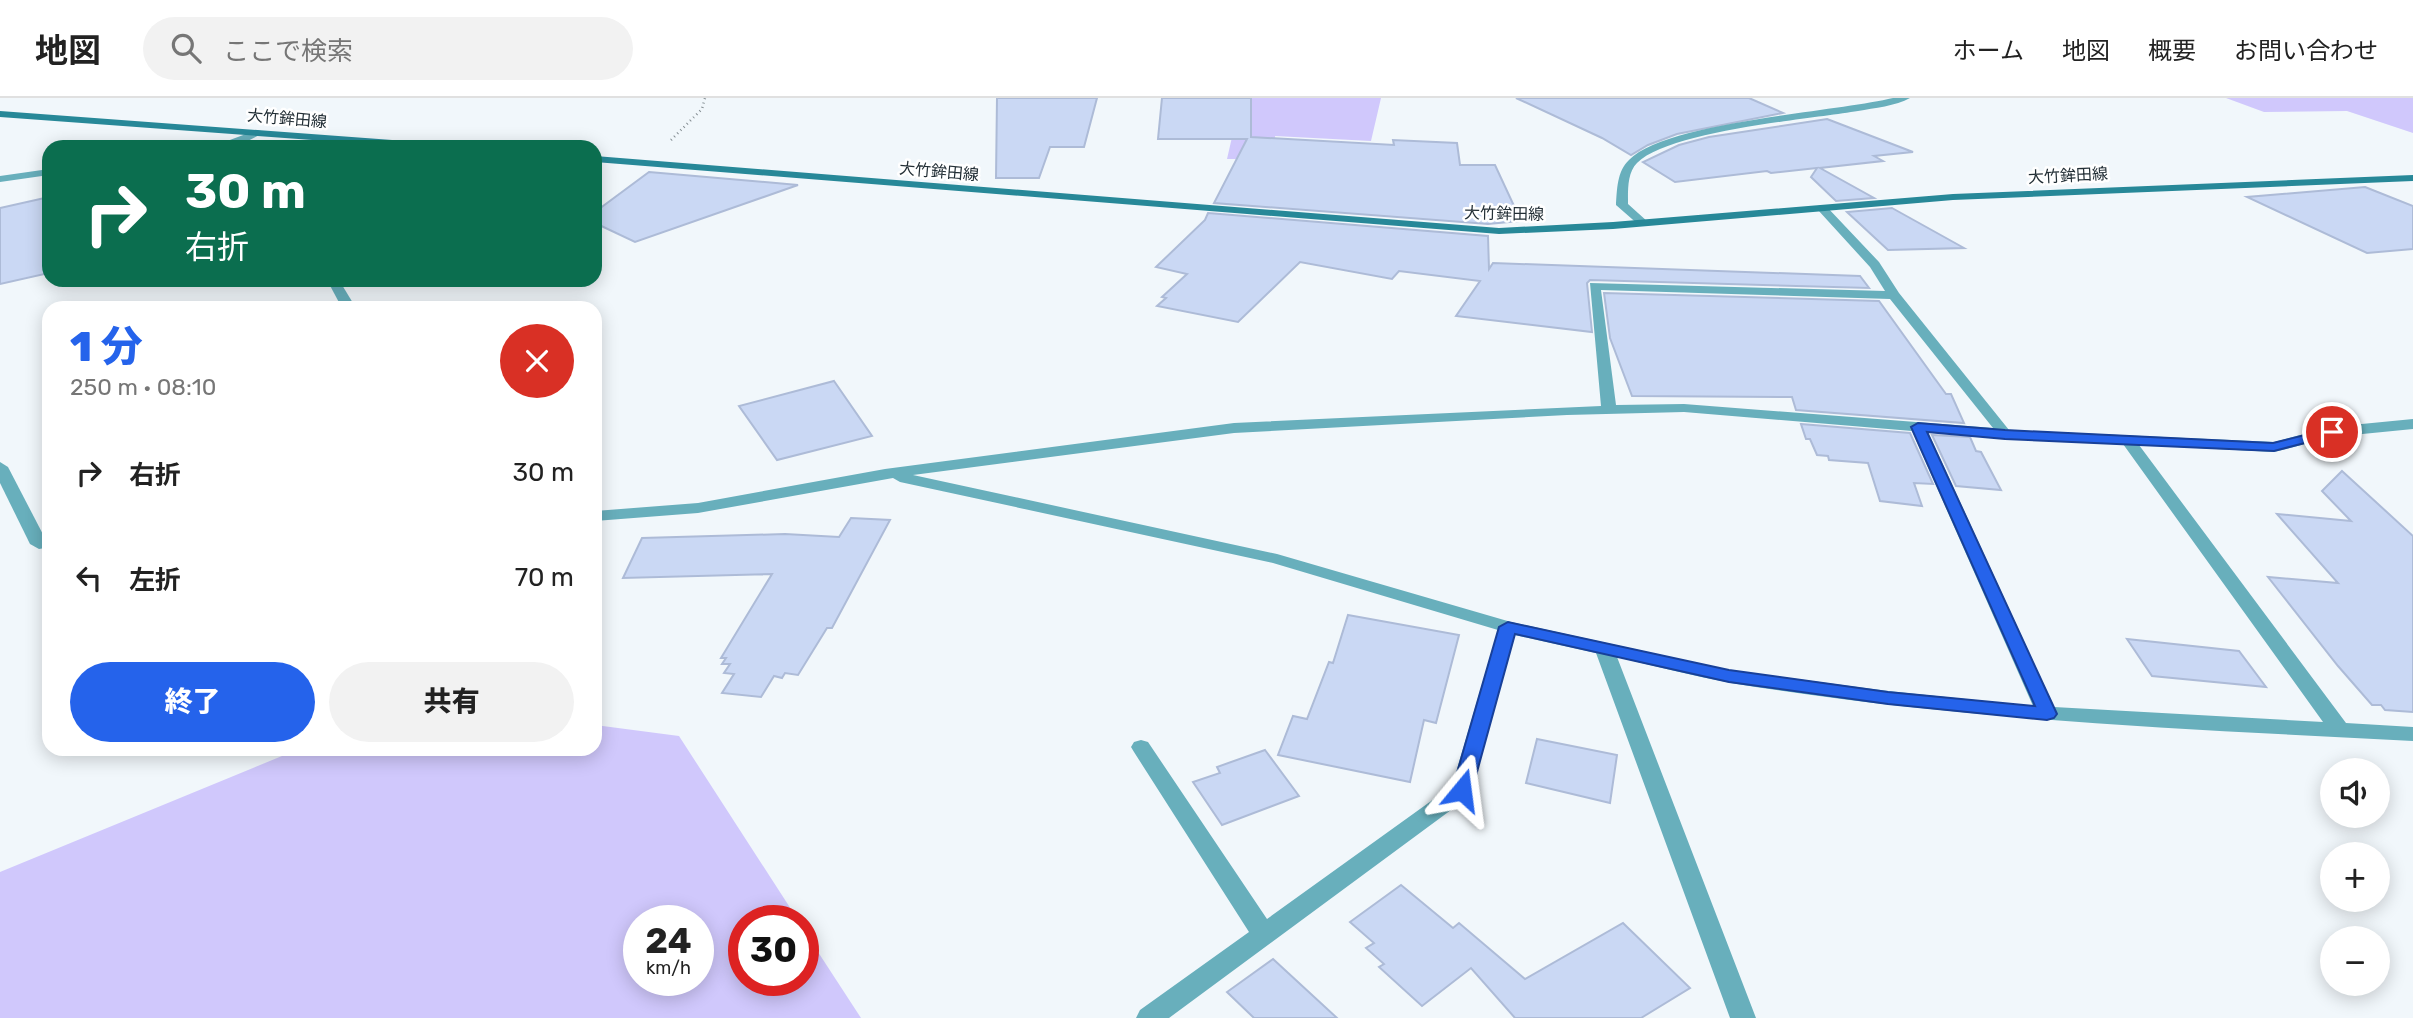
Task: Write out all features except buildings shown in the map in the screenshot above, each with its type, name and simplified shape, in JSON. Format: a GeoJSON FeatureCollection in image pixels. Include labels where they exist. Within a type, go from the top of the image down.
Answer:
{"type":"FeatureCollection","features":[{"type":"Feature","properties":{"kind":"main road","name":"大竹鉾田線"},"geometry":{"type":"LineString","coordinates":[[0,114],[359,140]]}},
{"type":"Feature","properties":{"kind":"main road","name":"大竹鉾田線"},"geometry":{"type":"LineString","coordinates":[[602,160],[1499,231],[1644,224],[1953,197],[2413,178]]}},
{"type":"Feature","properties":{"kind":"street"},"geometry":{"type":"LineString","coordinates":[[1644,224],[1622,205],[1623,184],[1632,161],[1653,146],[1905,98]]}},
{"type":"Feature","properties":{"kind":"street"},"geometry":{"type":"LineString","coordinates":[[245,140],[260,132]]}},
{"type":"Feature","properties":{"kind":"street"},"geometry":{"type":"LineString","coordinates":[[0,179],[42,173]]}},
{"type":"Feature","properties":{"kind":"street"},"geometry":{"type":"LineString","coordinates":[[1822,208],[1875,265],[1894,295],[2005,434]]}},
{"type":"Feature","properties":{"kind":"street"},"geometry":{"type":"LineString","coordinates":[[1609,410],[1594,286],[1894,295]]}},
{"type":"Feature","properties":{"kind":"street"},"geometry":{"type":"LineString","coordinates":[[602,515],[698,508],[886,474],[1234,428],[1684,408],[2005,434],[2274,447],[2332,432],[2413,424]]}},
{"type":"Feature","properties":{"kind":"street"},"geometry":{"type":"LineString","coordinates":[[1918,427],[2047,714]]}},
{"type":"Feature","properties":{"kind":"street"},"geometry":{"type":"LineString","coordinates":[[2128,441],[2340,730]]}},
{"type":"Feature","properties":{"kind":"street"},"geometry":{"type":"LineString","coordinates":[[0,467],[38,544]]}},
{"type":"Feature","properties":{"kind":"street"},"geometry":{"type":"LineString","coordinates":[[886,474],[1277,559],[1508,627],[1729,676],[1888,698],[2047,714],[2413,734]]}},
{"type":"Feature","properties":{"kind":"street"},"geometry":{"type":"LineString","coordinates":[[1149,1018],[1462,790],[1508,627]]}},
{"type":"Feature","properties":{"kind":"street"},"geometry":{"type":"LineString","coordinates":[[1604,649],[1743,1018]]}},
{"type":"Feature","properties":{"kind":"street"},"geometry":{"type":"LineString","coordinates":[[1141,747],[1264,934]]}},
{"type":"Feature","properties":{"kind":"path"},"geometry":{"type":"LineString","coordinates":[[648,163],[702,108],[705,98]]}},
{"type":"Feature","properties":{"kind":"shaded area"},"geometry":{"type":"Polygon","coordinates":[[[1241,98],[1381,98],[1371,141],[1275,136],[1278,159],[1227,159],[1241,98]]]}},
{"type":"Feature","properties":{"kind":"shaded area"},"geometry":{"type":"Polygon","coordinates":[[[2226,98],[2413,98],[2413,133],[2347,111],[2264,112],[2226,98]]]}},
{"type":"Feature","properties":{"kind":"shaded area"},"geometry":{"type":"Polygon","coordinates":[[[602,726],[679,736],[788,905],[728,905],[728,996],[819,996],[819,954],[861,1018],[0,1018],[0,872],[282,756],[602,756],[602,726]]]}},
{"type":"Feature","properties":{"kind":"route"},"geometry":{"type":"LineString","coordinates":[[1462,790],[1508,627],[1729,676],[1888,698],[2047,714],[1918,427],[2128,441],[2274,447],[2332,432]]}}]}
